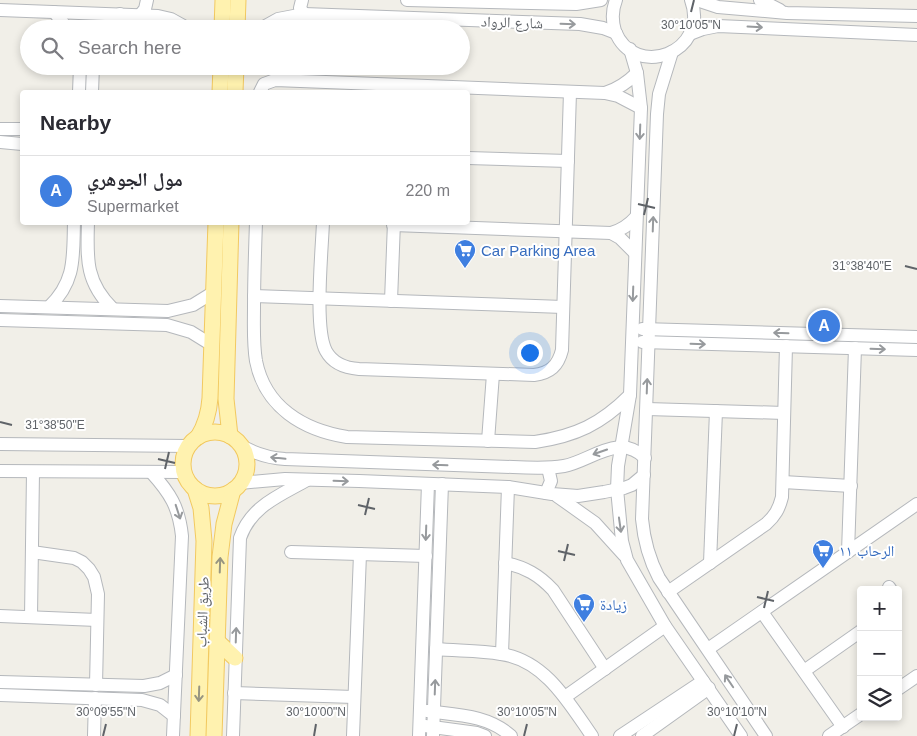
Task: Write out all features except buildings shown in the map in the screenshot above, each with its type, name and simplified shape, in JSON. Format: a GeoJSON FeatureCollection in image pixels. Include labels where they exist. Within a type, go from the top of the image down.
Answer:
{"type":"FeatureCollection","features":[{"type":"Feature","properties":{"kind":"main road"},"geometry":{"type":"LineString","coordinates":[[222,20],[223,0]]}},
{"type":"Feature","properties":{"kind":"main road"},"geometry":{"type":"LineString","coordinates":[[237,20],[238,0]]}},
{"type":"Feature","properties":{"kind":"main road"},"geometry":{"type":"LineString","coordinates":[[220,90],[221,75]]}},
{"type":"Feature","properties":{"kind":"main road"},"geometry":{"type":"LineString","coordinates":[[235,90],[236,75]]}},
{"type":"Feature","properties":{"kind":"main road"},"geometry":{"type":"LineString","coordinates":[[216,225],[209,412],[205,426],[183,458],[186,479],[200,493],[214,496],[227,494],[236,487],[244,477],[247,464],[246,457],[235,440],[226,399],[231,225]]}},
{"type":"Feature","properties":{"kind":"main road"},"geometry":{"type":"LineString","coordinates":[[193,441],[210,432],[224,433],[235,440]]}},
{"type":"Feature","properties":{"kind":"main road","name":"طريق الشباب"},"geometry":{"type":"LineString","coordinates":[[214,736],[220,557],[224,524],[236,487]]}},
{"type":"Feature","properties":{"kind":"main road","name":"طريق الشباب"},"geometry":{"type":"LineString","coordinates":[[195,489],[201,508],[204,541],[198,736]]}},
{"type":"Feature","properties":{"kind":"main road"},"geometry":{"type":"LineString","coordinates":[[217,641],[235,658]]}},
{"type":"Feature","properties":{"kind":"street"},"geometry":{"type":"LineString","coordinates":[[140,14],[145,9],[146,0]]}},
{"type":"Feature","properties":{"kind":"street"},"geometry":{"type":"LineString","coordinates":[[302,0],[300,8],[304,14]]}},
{"type":"Feature","properties":{"kind":"street","name":"شارع الرواد"},"geometry":{"type":"LineString","coordinates":[[407,0],[576,4],[601,0]]}},
{"type":"Feature","properties":{"kind":"street"},"geometry":{"type":"LineString","coordinates":[[616,0],[613,19],[616,33],[630,50],[643,56],[651,57],[666,55],[679,48],[690,34],[694,15],[691,0]]}},
{"type":"Feature","properties":{"kind":"street"},"geometry":{"type":"LineString","coordinates":[[697,0],[718,7],[787,13],[917,16]]}},
{"type":"Feature","properties":{"kind":"street"},"geometry":{"type":"LineString","coordinates":[[760,0],[787,13]]}},
{"type":"Feature","properties":{"kind":"street"},"geometry":{"type":"LineString","coordinates":[[0,10],[39,6],[54,12],[140,14],[173,20]]}},
{"type":"Feature","properties":{"kind":"street"},"geometry":{"type":"LineString","coordinates":[[54,12],[61,20]]}},
{"type":"Feature","properties":{"kind":"street"},"geometry":{"type":"LineString","coordinates":[[115,20],[120,14]]}},
{"type":"Feature","properties":{"kind":"street","name":"شارع الرواد"},"geometry":{"type":"LineString","coordinates":[[276,20],[304,14],[470,20]]}},
{"type":"Feature","properties":{"kind":"street","name":"شارع الرواد"},"geometry":{"type":"LineString","coordinates":[[470,20],[580,24],[603,28],[616,33]]}},
{"type":"Feature","properties":{"kind":"street"},"geometry":{"type":"LineString","coordinates":[[690,34],[718,26],[917,35]]}},
{"type":"Feature","properties":{"kind":"street"},"geometry":{"type":"LineString","coordinates":[[627,560],[619,523],[617,489],[621,448],[630,395],[641,108],[637,73],[630,50]]}},
{"type":"Feature","properties":{"kind":"street"},"geometry":{"type":"LineString","coordinates":[[672,52],[661,87],[657,114],[643,534],[652,564],[668,592],[766,736]]}},
{"type":"Feature","properties":{"kind":"street"},"geometry":{"type":"LineString","coordinates":[[605,93],[623,86],[637,73]]}},
{"type":"Feature","properties":{"kind":"street"},"geometry":{"type":"LineString","coordinates":[[79,90],[80,75]]}},
{"type":"Feature","properties":{"kind":"street"},"geometry":{"type":"LineString","coordinates":[[92,90],[93,75]]}},
{"type":"Feature","properties":{"kind":"street"},"geometry":{"type":"LineString","coordinates":[[261,90],[264,84],[275,80],[398,89],[455,90]]}},
{"type":"Feature","properties":{"kind":"street"},"geometry":{"type":"LineString","coordinates":[[470,90],[605,93],[624,98],[641,108]]}},
{"type":"Feature","properties":{"kind":"street"},"geometry":{"type":"LineString","coordinates":[[323,225],[320,298],[322,339],[326,351],[334,361],[346,368],[492,374],[544,374],[553,368],[559,360],[562,350],[570,92]]}},
{"type":"Feature","properties":{"kind":"street"},"geometry":{"type":"LineString","coordinates":[[0,128],[20,129]]}},
{"type":"Feature","properties":{"kind":"street"},"geometry":{"type":"LineString","coordinates":[[0,142],[20,144]]}},
{"type":"Feature","properties":{"kind":"street"},"geometry":{"type":"LineString","coordinates":[[470,158],[568,161]]}},
{"type":"Feature","properties":{"kind":"street"},"geometry":{"type":"LineString","coordinates":[[416,225],[611,234],[630,224],[636,217]]}},
{"type":"Feature","properties":{"kind":"street"},"geometry":{"type":"LineString","coordinates":[[49,307],[60,296],[68,282],[73,262],[74,225]]}},
{"type":"Feature","properties":{"kind":"street"},"geometry":{"type":"LineString","coordinates":[[88,225],[88,262],[91,278],[98,292],[113,309]]}},
{"type":"Feature","properties":{"kind":"street"},"geometry":{"type":"LineString","coordinates":[[256,225],[254,342],[256,363],[263,382],[274,400],[289,415],[306,426],[326,434],[346,437],[535,442],[577,433],[597,423],[630,395]]}},
{"type":"Feature","properties":{"kind":"street"},"geometry":{"type":"LineString","coordinates":[[391,301],[394,225]]}},
{"type":"Feature","properties":{"kind":"street"},"geometry":{"type":"LineString","coordinates":[[611,234],[624,242],[635,253]]}},
{"type":"Feature","properties":{"kind":"street"},"geometry":{"type":"LineString","coordinates":[[73,262],[79,265],[88,262]]}},
{"type":"Feature","properties":{"kind":"street"},"geometry":{"type":"LineString","coordinates":[[0,306],[158,311],[180,309],[193,305],[214,292]]}},
{"type":"Feature","properties":{"kind":"street"},"geometry":{"type":"LineString","coordinates":[[254,296],[563,306]]}},
{"type":"Feature","properties":{"kind":"street"},"geometry":{"type":"LineString","coordinates":[[157,324],[161,321],[162,316],[158,311]]}},
{"type":"Feature","properties":{"kind":"street"},"geometry":{"type":"LineString","coordinates":[[0,320],[157,324],[191,332],[212,345]]}},
{"type":"Feature","properties":{"kind":"street"},"geometry":{"type":"LineString","coordinates":[[632,328],[917,337]]}},
{"type":"Feature","properties":{"kind":"street"},"geometry":{"type":"LineString","coordinates":[[632,342],[917,350]]}},
{"type":"Feature","properties":{"kind":"street"},"geometry":{"type":"LineString","coordinates":[[668,592],[766,524],[774,517],[779,508],[783,482],[786,346]]}},
{"type":"Feature","properties":{"kind":"street"},"geometry":{"type":"LineString","coordinates":[[848,552],[855,348]]}},
{"type":"Feature","properties":{"kind":"street"},"geometry":{"type":"LineString","coordinates":[[488,441],[492,374]]}},
{"type":"Feature","properties":{"kind":"street"},"geometry":{"type":"LineString","coordinates":[[646,409],[784,414]]}},
{"type":"Feature","properties":{"kind":"street"},"geometry":{"type":"LineString","coordinates":[[710,563],[716,411]]}},
{"type":"Feature","properties":{"kind":"street"},"geometry":{"type":"LineString","coordinates":[[235,440],[255,454],[285,459],[548,468],[567,466],[597,453],[621,448],[634,450],[645,458]]}},
{"type":"Feature","properties":{"kind":"street"},"geometry":{"type":"LineString","coordinates":[[0,444],[193,441]]}},
{"type":"Feature","properties":{"kind":"street"},"geometry":{"type":"LineString","coordinates":[[548,468],[551,481],[549,493]]}},
{"type":"Feature","properties":{"kind":"street"},"geometry":{"type":"LineString","coordinates":[[0,471],[184,472]]}},
{"type":"Feature","properties":{"kind":"street"},"geometry":{"type":"LineString","coordinates":[[31,617],[33,472]]}},
{"type":"Feature","properties":{"kind":"street"},"geometry":{"type":"LineString","coordinates":[[151,472],[174,502],[180,518],[182,536],[173,736]]}},
{"type":"Feature","properties":{"kind":"street"},"geometry":{"type":"LineString","coordinates":[[236,487],[285,479],[307,479],[508,487],[578,496],[632,485],[644,475]]}},
{"type":"Feature","properties":{"kind":"street"},"geometry":{"type":"LineString","coordinates":[[233,736],[240,538],[243,528],[257,510],[307,479]]}},
{"type":"Feature","properties":{"kind":"street"},"geometry":{"type":"LineString","coordinates":[[783,482],[851,486]]}},
{"type":"Feature","properties":{"kind":"street"},"geometry":{"type":"LineString","coordinates":[[428,484],[420,731],[484,736]]}},
{"type":"Feature","properties":{"kind":"street"},"geometry":{"type":"LineString","coordinates":[[433,732],[442,484]]}},
{"type":"Feature","properties":{"kind":"street"},"geometry":{"type":"LineString","coordinates":[[502,654],[508,487]]}},
{"type":"Feature","properties":{"kind":"street"},"geometry":{"type":"LineString","coordinates":[[549,493],[574,507],[595,523],[618,548],[627,560],[665,626],[741,736]]}},
{"type":"Feature","properties":{"kind":"street"},"geometry":{"type":"LineString","coordinates":[[708,650],[917,504]]}},
{"type":"Feature","properties":{"kind":"street"},"geometry":{"type":"LineString","coordinates":[[32,552],[74,558],[82,562],[89,569],[97,586],[96,685]]}},
{"type":"Feature","properties":{"kind":"street"},"geometry":{"type":"LineString","coordinates":[[291,552],[426,556]]}},
{"type":"Feature","properties":{"kind":"street"},"geometry":{"type":"LineString","coordinates":[[353,736],[360,554]]}},
{"type":"Feature","properties":{"kind":"street"},"geometry":{"type":"LineString","coordinates":[[505,563],[522,567],[544,580],[553,590],[605,669]]}},
{"type":"Feature","properties":{"kind":"street"},"geometry":{"type":"LineString","coordinates":[[762,612],[842,727]]}},
{"type":"Feature","properties":{"kind":"street"},"geometry":{"type":"LineString","coordinates":[[0,616],[97,620]]}},
{"type":"Feature","properties":{"kind":"street"},"geometry":{"type":"LineString","coordinates":[[565,697],[665,626]]}},
{"type":"Feature","properties":{"kind":"street"},"geometry":{"type":"LineString","coordinates":[[804,672],[857,634]]}},
{"type":"Feature","properties":{"kind":"street"},"geometry":{"type":"LineString","coordinates":[[436,649],[502,654],[521,660],[538,670],[552,682],[565,697],[592,736]]}},
{"type":"Feature","properties":{"kind":"street"},"geometry":{"type":"LineString","coordinates":[[0,682],[152,685],[168,680],[176,675]]}},
{"type":"Feature","properties":{"kind":"street"},"geometry":{"type":"LineString","coordinates":[[902,686],[917,676]]}},
{"type":"Feature","properties":{"kind":"street"},"geometry":{"type":"LineString","coordinates":[[620,736],[706,684]]}},
{"type":"Feature","properties":{"kind":"street"},"geometry":{"type":"LineString","coordinates":[[642,736],[706,684]]}},
{"type":"Feature","properties":{"kind":"street"},"geometry":{"type":"LineString","coordinates":[[234,694],[354,696]]}},
{"type":"Feature","properties":{"kind":"street"},"geometry":{"type":"LineString","coordinates":[[0,695],[151,702],[174,716]]}},
{"type":"Feature","properties":{"kind":"street"},"geometry":{"type":"LineString","coordinates":[[94,736],[95,698]]}},
{"type":"Feature","properties":{"kind":"street"},"geometry":{"type":"LineString","coordinates":[[420,710],[492,722],[511,736]]}},
{"type":"Feature","properties":{"kind":"street"},"geometry":{"type":"LineString","coordinates":[[829,736],[857,717]]}},
{"type":"Feature","properties":{"kind":"place","name":"Car Parking Area"},"geometry":{"type":"Point","coordinates":[465,269]}},
{"type":"Feature","properties":{"kind":"place","name":"مول الجوهري"},"geometry":{"type":"Point","coordinates":[824,326]}},
{"type":"Feature","properties":{"kind":"place","name":"الرحاب ١١"},"geometry":{"type":"Point","coordinates":[823,569]}},
{"type":"Feature","properties":{"kind":"place","name":"زيادة"},"geometry":{"type":"Point","coordinates":[584,623]}}]}
